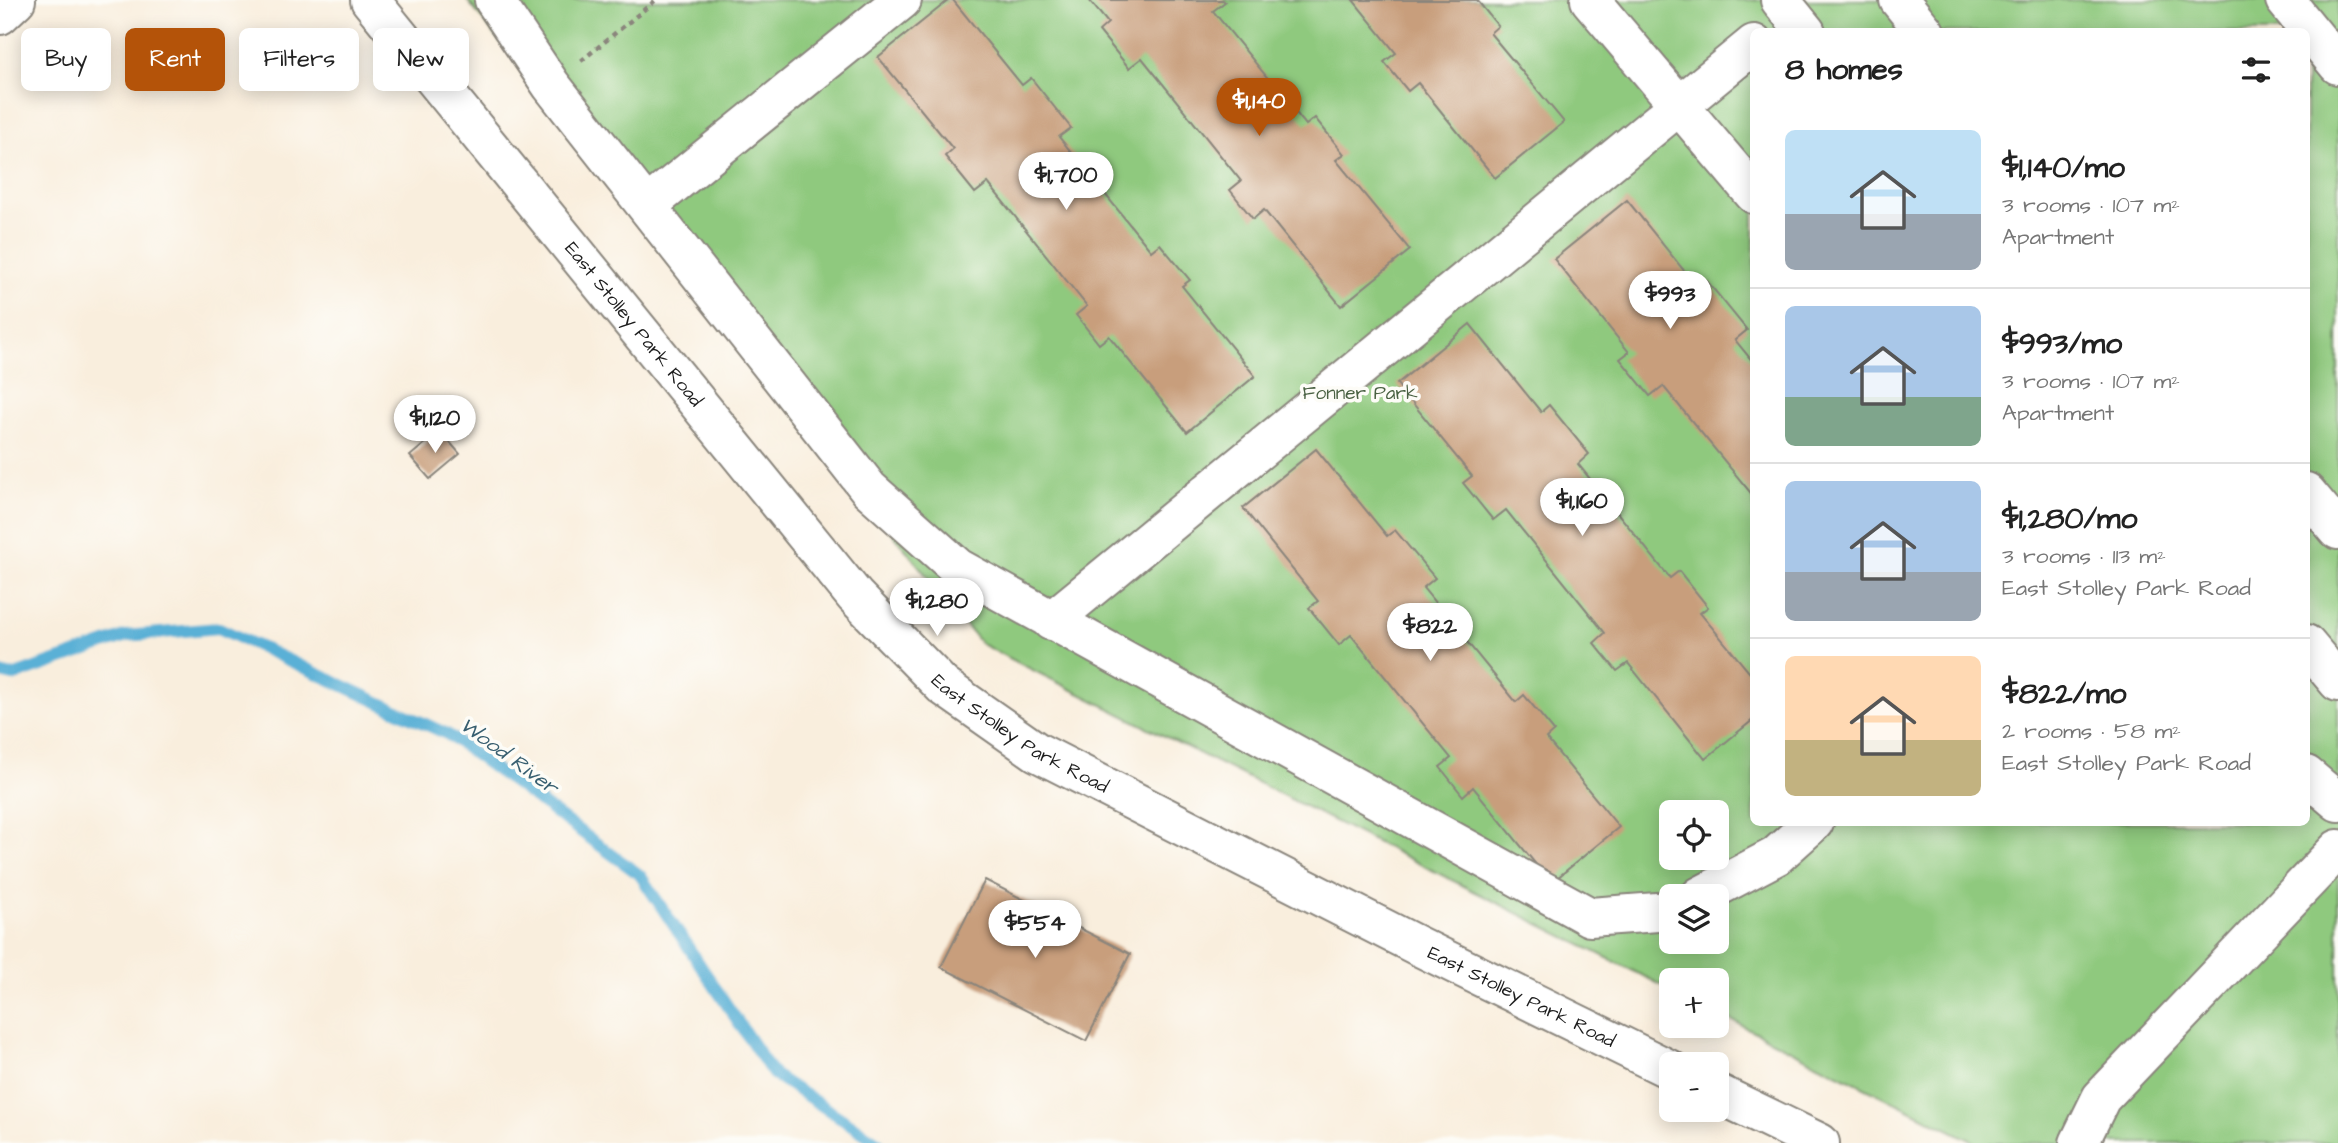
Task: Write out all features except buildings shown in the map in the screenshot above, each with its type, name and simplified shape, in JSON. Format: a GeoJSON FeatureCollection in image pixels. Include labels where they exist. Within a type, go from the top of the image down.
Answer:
{"type":"FeatureCollection","features":[{"type":"Feature","properties":{"kind":"street"},"geometry":{"type":"LineString","coordinates":[[0,15],[16,0]]}},
{"type":"Feature","properties":{"kind":"street","name":"East Stolley Park Road"},"geometry":{"type":"LineString","coordinates":[[370,0],[855,596],[943,685],[1037,752],[1418,946],[1659,1064]]}},
{"type":"Feature","properties":{"kind":"street"},"geometry":{"type":"LineString","coordinates":[[494,0],[551,85],[869,489],[958,568],[1590,917],[1659,912]]}},
{"type":"Feature","properties":{"kind":"street"},"geometry":{"type":"LineString","coordinates":[[648,205],[902,0]]}},
{"type":"Feature","properties":{"kind":"street"},"geometry":{"type":"LineString","coordinates":[[1590,0],[1750,189]]}},
{"type":"Feature","properties":{"kind":"street"},"geometry":{"type":"LineString","coordinates":[[1899,0],[1922,28]]}},
{"type":"Feature","properties":{"kind":"street"},"geometry":{"type":"LineString","coordinates":[[2286,0],[2308,28]]}},
{"type":"Feature","properties":{"kind":"street"},"geometry":{"type":"LineString","coordinates":[[2310,30],[2338,65]]}},
{"type":"Feature","properties":{"kind":"street"},"geometry":{"type":"LineString","coordinates":[[1051,621],[1750,47]]}},
{"type":"Feature","properties":{"kind":"street"},"geometry":{"type":"LineString","coordinates":[[2310,497],[2338,530]]}},
{"type":"Feature","properties":{"kind":"street"},"geometry":{"type":"LineString","coordinates":[[2310,649],[2338,682]]}},
{"type":"Feature","properties":{"kind":"street"},"geometry":{"type":"LineString","coordinates":[[2310,778],[2338,802]]}},
{"type":"Feature","properties":{"kind":"street"},"geometry":{"type":"LineString","coordinates":[[1723,884],[1776,856],[1810,826]]}},
{"type":"Feature","properties":{"kind":"street"},"geometry":{"type":"LineString","coordinates":[[2079,1143],[2101,1098],[2338,849]]}},
{"type":"Feature","properties":{"kind":"street"},"geometry":{"type":"LineString","coordinates":[[1729,1099],[1820,1143]]}},
{"type":"Feature","properties":{"kind":"path"},"geometry":{"type":"LineString","coordinates":[[551,85],[656,0]]}},
{"type":"Feature","properties":{"kind":"green space","name":"Fonner Park"},"geometry":{"type":"Polygon","coordinates":[[[467,0],[2338,0],[2338,1143],[1976,1143],[1729,1019],[1729,968],[1659,968],[1659,984],[981,644],[467,0]]]}},
{"type":"Feature","properties":{"kind":"waterway","name":"Wood River"},"geometry":{"type":"LineString","coordinates":[[0,673],[13,676],[126,636],[219,628],[447,734],[640,875],[773,1074],[879,1143]]}}]}
